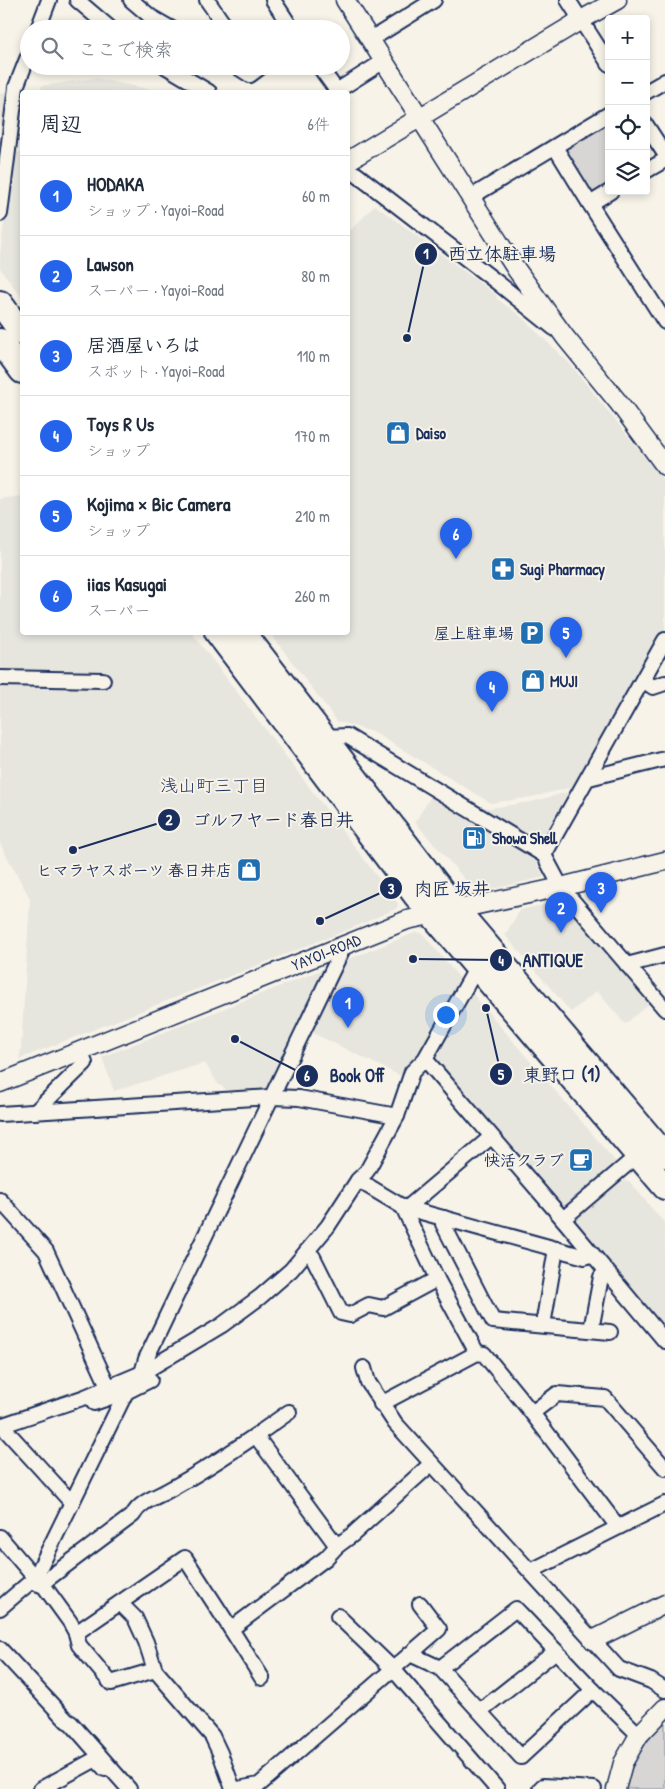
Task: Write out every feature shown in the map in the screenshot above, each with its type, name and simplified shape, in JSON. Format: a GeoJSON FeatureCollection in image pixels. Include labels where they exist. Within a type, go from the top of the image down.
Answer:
{"type":"FeatureCollection","features":[{"type":"Feature","properties":{"kind":"highway"},"geometry":{"type":"LineString","coordinates":[[0,303],[20,330]]}},
{"type":"Feature","properties":{"kind":"highway"},"geometry":{"type":"LineString","coordinates":[[0,341],[20,368]]}},
{"type":"Feature","properties":{"kind":"highway"},"geometry":{"type":"LineString","coordinates":[[219,635],[376,845],[432,915],[665,1187]]}},
{"type":"Feature","properties":{"kind":"highway"},"geometry":{"type":"LineString","coordinates":[[245,635],[456,909],[665,1155]]}},
{"type":"Feature","properties":{"kind":"street"},"geometry":{"type":"LineString","coordinates":[[41,20],[49,0]]}},
{"type":"Feature","properties":{"kind":"street"},"geometry":{"type":"LineString","coordinates":[[77,0],[100,20]]}},
{"type":"Feature","properties":{"kind":"street"},"geometry":{"type":"LineString","coordinates":[[131,0],[156,20]]}},
{"type":"Feature","properties":{"kind":"street"},"geometry":{"type":"LineString","coordinates":[[207,0],[220,20]]}},
{"type":"Feature","properties":{"kind":"street"},"geometry":{"type":"LineString","coordinates":[[273,0],[286,20]]}},
{"type":"Feature","properties":{"kind":"street"},"geometry":{"type":"LineString","coordinates":[[345,0],[516,269],[565,337],[618,402],[665,466]]}},
{"type":"Feature","properties":{"kind":"street"},"geometry":{"type":"LineString","coordinates":[[370,40],[434,0]]}},
{"type":"Feature","properties":{"kind":"street"},"geometry":{"type":"LineString","coordinates":[[568,0],[606,60]]}},
{"type":"Feature","properties":{"kind":"street"},"geometry":{"type":"LineString","coordinates":[[350,160],[617,0]]}},
{"type":"Feature","properties":{"kind":"street"},"geometry":{"type":"LineString","coordinates":[[339,90],[384,62]]}},
{"type":"Feature","properties":{"kind":"street"},"geometry":{"type":"LineString","coordinates":[[0,214],[16,87],[21,75]]}},
{"type":"Feature","properties":{"kind":"street"},"geometry":{"type":"LineString","coordinates":[[180,75],[206,90]]}},
{"type":"Feature","properties":{"kind":"street"},"geometry":{"type":"LineString","coordinates":[[325,75],[335,90]]}},
{"type":"Feature","properties":{"kind":"street"},"geometry":{"type":"LineString","coordinates":[[650,90],[665,81]]}},
{"type":"Feature","properties":{"kind":"street"},"geometry":{"type":"LineString","coordinates":[[472,197],[605,116]]}},
{"type":"Feature","properties":{"kind":"street"},"geometry":{"type":"LineString","coordinates":[[650,131],[665,154]]}},
{"type":"Feature","properties":{"kind":"street"},"geometry":{"type":"LineString","coordinates":[[555,147],[665,322]]}},
{"type":"Feature","properties":{"kind":"street"},"geometry":{"type":"LineString","coordinates":[[650,169],[665,160]]}},
{"type":"Feature","properties":{"kind":"street"},"geometry":{"type":"LineString","coordinates":[[350,172],[356,174],[475,264],[565,337]]}},
{"type":"Feature","properties":{"kind":"street"},"geometry":{"type":"LineString","coordinates":[[590,204],[605,195]]}},
{"type":"Feature","properties":{"kind":"street"},"geometry":{"type":"LineString","coordinates":[[544,855],[665,640]]}},
{"type":"Feature","properties":{"kind":"street"},"geometry":{"type":"LineString","coordinates":[[0,678],[104,680]]}},
{"type":"Feature","properties":{"kind":"street"},"geometry":{"type":"LineString","coordinates":[[643,680],[653,687],[665,684]]}},
{"type":"Feature","properties":{"kind":"street"},"geometry":{"type":"LineString","coordinates":[[324,737],[347,736],[544,855],[561,887],[665,1009]]}},
{"type":"Feature","properties":{"kind":"street"},"geometry":{"type":"LineString","coordinates":[[589,778],[665,759]]}},
{"type":"Feature","properties":{"kind":"street","name":"YAYOI-ROAD"},"geometry":{"type":"LineString","coordinates":[[0,1083],[407,920],[561,887],[665,861]]}},
{"type":"Feature","properties":{"kind":"street"},"geometry":{"type":"LineString","coordinates":[[36,1581],[126,1392],[138,1376],[344,946]]}},
{"type":"Feature","properties":{"kind":"street"},"geometry":{"type":"LineString","coordinates":[[627,965],[665,955]]}},
{"type":"Feature","properties":{"kind":"street"},"geometry":{"type":"LineString","coordinates":[[3,1430],[126,1392],[144,1383],[225,1332],[264,1303],[310,1254],[358,1180],[367,1171],[397,1116],[412,1072],[425,1059],[477,967]]}},
{"type":"Feature","properties":{"kind":"street"},"geometry":{"type":"LineString","coordinates":[[35,1112],[84,1063],[80,1051]]}},
{"type":"Feature","properties":{"kind":"street"},"geometry":{"type":"LineString","coordinates":[[425,1059],[665,1341]]}},
{"type":"Feature","properties":{"kind":"street"},"geometry":{"type":"LineString","coordinates":[[0,1114],[271,1097],[299,1098],[397,1116]]}},
{"type":"Feature","properties":{"kind":"street"},"geometry":{"type":"LineString","coordinates":[[405,1208],[491,1137]]}},
{"type":"Feature","properties":{"kind":"street"},"geometry":{"type":"LineString","coordinates":[[563,1219],[638,1155]]}},
{"type":"Feature","properties":{"kind":"street"},"geometry":{"type":"LineString","coordinates":[[358,1180],[405,1208],[585,1257],[590,1252]]}},
{"type":"Feature","properties":{"kind":"street"},"geometry":{"type":"LineString","coordinates":[[0,1200],[46,1251],[109,1388]]}},
{"type":"Feature","properties":{"kind":"street"},"geometry":{"type":"LineString","coordinates":[[405,1208],[437,1280],[477,1353]]}},
{"type":"Feature","properties":{"kind":"street"},"geometry":{"type":"LineString","coordinates":[[444,1218],[443,1224],[493,1321],[610,1332]]}},
{"type":"Feature","properties":{"kind":"street"},"geometry":{"type":"LineString","coordinates":[[543,1325],[556,1249]]}},
{"type":"Feature","properties":{"kind":"street"},"geometry":{"type":"LineString","coordinates":[[3,1430],[138,1376],[222,1325],[260,1297],[310,1254]]}},
{"type":"Feature","properties":{"kind":"street"},"geometry":{"type":"LineString","coordinates":[[310,1254],[341,1313],[350,1315],[369,1305],[383,1308],[437,1280]]}},
{"type":"Feature","properties":{"kind":"street"},"geometry":{"type":"LineString","coordinates":[[591,1330],[601,1277],[606,1271]]}},
{"type":"Feature","properties":{"kind":"street"},"geometry":{"type":"LineString","coordinates":[[381,1404],[477,1353],[484,1354],[532,1413],[618,1528]]}},
{"type":"Feature","properties":{"kind":"street"},"geometry":{"type":"LineString","coordinates":[[364,1368],[368,1382],[395,1423],[619,1669],[651,1681],[665,1690]]}},
{"type":"Feature","properties":{"kind":"street"},"geometry":{"type":"LineString","coordinates":[[532,1413],[557,1394],[605,1398],[665,1468]]}},
{"type":"Feature","properties":{"kind":"street"},"geometry":{"type":"LineString","coordinates":[[0,1608],[36,1581],[134,1515],[138,1506],[197,1474],[290,1412]]}},
{"type":"Feature","properties":{"kind":"street"},"geometry":{"type":"LineString","coordinates":[[3,1430],[72,1503]]}},
{"type":"Feature","properties":{"kind":"street"},"geometry":{"type":"LineString","coordinates":[[256,1436],[337,1546]]}},
{"type":"Feature","properties":{"kind":"street"},"geometry":{"type":"LineString","coordinates":[[232,1629],[326,1558],[337,1546],[352,1535],[431,1464]]}},
{"type":"Feature","properties":{"kind":"street"},"geometry":{"type":"LineString","coordinates":[[531,1571],[665,1504]]}},
{"type":"Feature","properties":{"kind":"street"},"geometry":{"type":"LineString","coordinates":[[0,1537],[70,1622],[76,1633],[79,1645],[111,1683],[155,1670]]}},
{"type":"Feature","properties":{"kind":"street"},"geometry":{"type":"LineString","coordinates":[[76,1633],[184,1558],[232,1629],[262,1678]]}},
{"type":"Feature","properties":{"kind":"street"},"geometry":{"type":"LineString","coordinates":[[120,1602],[135,1618],[146,1642],[155,1670],[212,1736],[233,1789]]}},
{"type":"Feature","properties":{"kind":"street"},"geometry":{"type":"LineString","coordinates":[[238,1789],[259,1784],[439,1628],[420,1604]]}},
{"type":"Feature","properties":{"kind":"street"},"geometry":{"type":"LineString","coordinates":[[593,1640],[665,1604]]}},
{"type":"Feature","properties":{"kind":"street"},"geometry":{"type":"LineString","coordinates":[[440,1668],[516,1609],[639,1735]]}},
{"type":"Feature","properties":{"kind":"street"},"geometry":{"type":"LineString","coordinates":[[338,1616],[393,1669],[497,1789]]}},
{"type":"Feature","properties":{"kind":"street"},"geometry":{"type":"LineString","coordinates":[[0,1649],[67,1722],[71,1723],[129,1789]]}},
{"type":"Feature","properties":{"kind":"street"},"geometry":{"type":"LineString","coordinates":[[480,1711],[556,1651]]}},
{"type":"Feature","properties":{"kind":"street"},"geometry":{"type":"LineString","coordinates":[[410,1654],[440,1668],[521,1757],[593,1690]]}},
{"type":"Feature","properties":{"kind":"street"},"geometry":{"type":"LineString","coordinates":[[616,1789],[623,1763],[639,1735],[665,1708]]}},
{"type":"Feature","properties":{"kind":"street"},"geometry":{"type":"LineString","coordinates":[[41,1789],[96,1759],[121,1789]]}},
{"type":"Feature","properties":{"kind":"street"},"geometry":{"type":"LineString","coordinates":[[540,1789],[543,1786],[594,1789]]}},
{"type":"Feature","properties":{"kind":"shaded area"},"geometry":{"type":"Polygon","coordinates":[[[95,78],[150,90],[42,90],[41,86],[95,78]]]}},
{"type":"Feature","properties":{"kind":"shaded area"},"geometry":{"type":"Polygon","coordinates":[[[10,91],[0,165],[0,94],[10,91]]]}},
{"type":"Feature","properties":{"kind":"shaded area"},"geometry":{"type":"Polygon","coordinates":[[[605,122],[605,190],[595,196],[588,194],[563,152],[565,147],[605,122]]]}},
{"type":"Feature","properties":{"kind":"shaded area"},"geometry":{"type":"Polygon","coordinates":[[[20,152],[20,295],[0,268],[13,153],[20,152]]]}},
{"type":"Feature","properties":{"kind":"shaded area"},"geometry":{"type":"Polygon","coordinates":[[[375,205],[496,295],[497,299],[518,314],[570,364],[665,482],[665,631],[577,786],[532,797],[491,803],[375,733],[337,721],[272,635],[350,635],[350,231],[375,205]]]}},
{"type":"Feature","properties":{"kind":"shaded area"},"geometry":{"type":"Polygon","coordinates":[[[20,496],[20,635],[194,635],[398,904],[397,908],[357,926],[19,1059],[30,898],[0,844],[0,499],[20,496]]]}},
{"type":"Feature","properties":{"kind":"shaded area"},"geometry":{"type":"Polygon","coordinates":[[[568,792],[539,845],[481,809],[482,807],[490,808],[531,802],[568,792]]]}},
{"type":"Feature","properties":{"kind":"shaded area"},"geometry":{"type":"Polygon","coordinates":[[[433,793],[530,851],[544,877],[483,891],[470,885],[415,822],[433,793]]]}},
{"type":"Feature","properties":{"kind":"shaded area"},"geometry":{"type":"Polygon","coordinates":[[[561,901],[650,1003],[625,1024],[597,991],[571,1012],[505,935],[520,910],[561,901]]]}},
{"type":"Feature","properties":{"kind":"shaded area"},"geometry":{"type":"Polygon","coordinates":[[[417,932],[423,934],[463,982],[419,1061],[403,1077],[303,1028],[270,1091],[230,1092],[218,1084],[205,1063],[114,1091],[102,1057],[417,932]]]}},
{"type":"Feature","properties":{"kind":"shaded area"},"geometry":{"type":"Polygon","coordinates":[[[472,993],[615,1161],[615,1165],[567,1206],[562,1205],[435,1058],[472,993]]]}},
{"type":"Feature","properties":{"kind":"shaded area"},"geometry":{"type":"Polygon","coordinates":[[[621,1180],[629,1181],[665,1224],[665,1328],[576,1224],[577,1218],[621,1180]]]}},
{"type":"Feature","properties":{"kind":"shaded area"},"geometry":{"type":"Polygon","coordinates":[[[665,1721],[665,1789],[626,1789],[640,1752],[665,1721]]]}},
{"type":"Feature","properties":{"kind":"place","name":"西立体駐車場"},"geometry":{"type":"Point","coordinates":[407,338]}},
{"type":"Feature","properties":{"kind":"place","name":"Daiso"},"geometry":{"type":"Point","coordinates":[398,433]}},
{"type":"Feature","properties":{"kind":"place","name":"iias Kasugai"},"geometry":{"type":"Point","coordinates":[456,559]}},
{"type":"Feature","properties":{"kind":"place","name":"Sugi Pharmacy"},"geometry":{"type":"Point","coordinates":[503,569]}},
{"type":"Feature","properties":{"kind":"place","name":"屋上駐車場"},"geometry":{"type":"Point","coordinates":[532,633]}},
{"type":"Feature","properties":{"kind":"place","name":"Kojima × Bic Camera"},"geometry":{"type":"Point","coordinates":[566,658]}},
{"type":"Feature","properties":{"kind":"place","name":"MUJI"},"geometry":{"type":"Point","coordinates":[533,681]}},
{"type":"Feature","properties":{"kind":"place","name":"Toys R Us"},"geometry":{"type":"Point","coordinates":[492,712]}},
{"type":"Feature","properties":{"kind":"place","name":"Showa Shell"},"geometry":{"type":"Point","coordinates":[474,838]}},
{"type":"Feature","properties":{"kind":"place","name":"ゴルフヤード春日井"},"geometry":{"type":"Point","coordinates":[73,850]}},
{"type":"Feature","properties":{"kind":"place","name":"ヒマラヤスポーツ 春日井店"},"geometry":{"type":"Point","coordinates":[249,870]}},
{"type":"Feature","properties":{"kind":"place","name":"居酒屋いろは"},"geometry":{"type":"Point","coordinates":[601,913]}},
{"type":"Feature","properties":{"kind":"place","name":"肉匠 坂井"},"geometry":{"type":"Point","coordinates":[320,921]}},
{"type":"Feature","properties":{"kind":"place","name":"Lawson"},"geometry":{"type":"Point","coordinates":[561,933]}},
{"type":"Feature","properties":{"kind":"place","name":"ANTIQUE"},"geometry":{"type":"Point","coordinates":[413,959]}},
{"type":"Feature","properties":{"kind":"place","name":"東野口 (1)"},"geometry":{"type":"Point","coordinates":[486,1008]}},
{"type":"Feature","properties":{"kind":"place","name":"HODAKA"},"geometry":{"type":"Point","coordinates":[348,1028]}},
{"type":"Feature","properties":{"kind":"place","name":"Book Off"},"geometry":{"type":"Point","coordinates":[235,1039]}},
{"type":"Feature","properties":{"kind":"place","name":"快活クラブ"},"geometry":{"type":"Point","coordinates":[581,1160]}},
{"type":"Feature","properties":{"kind":"district","name":"浅山町三丁目"},"geometry":{"type":"Point","coordinates":[214,786]}}]}
